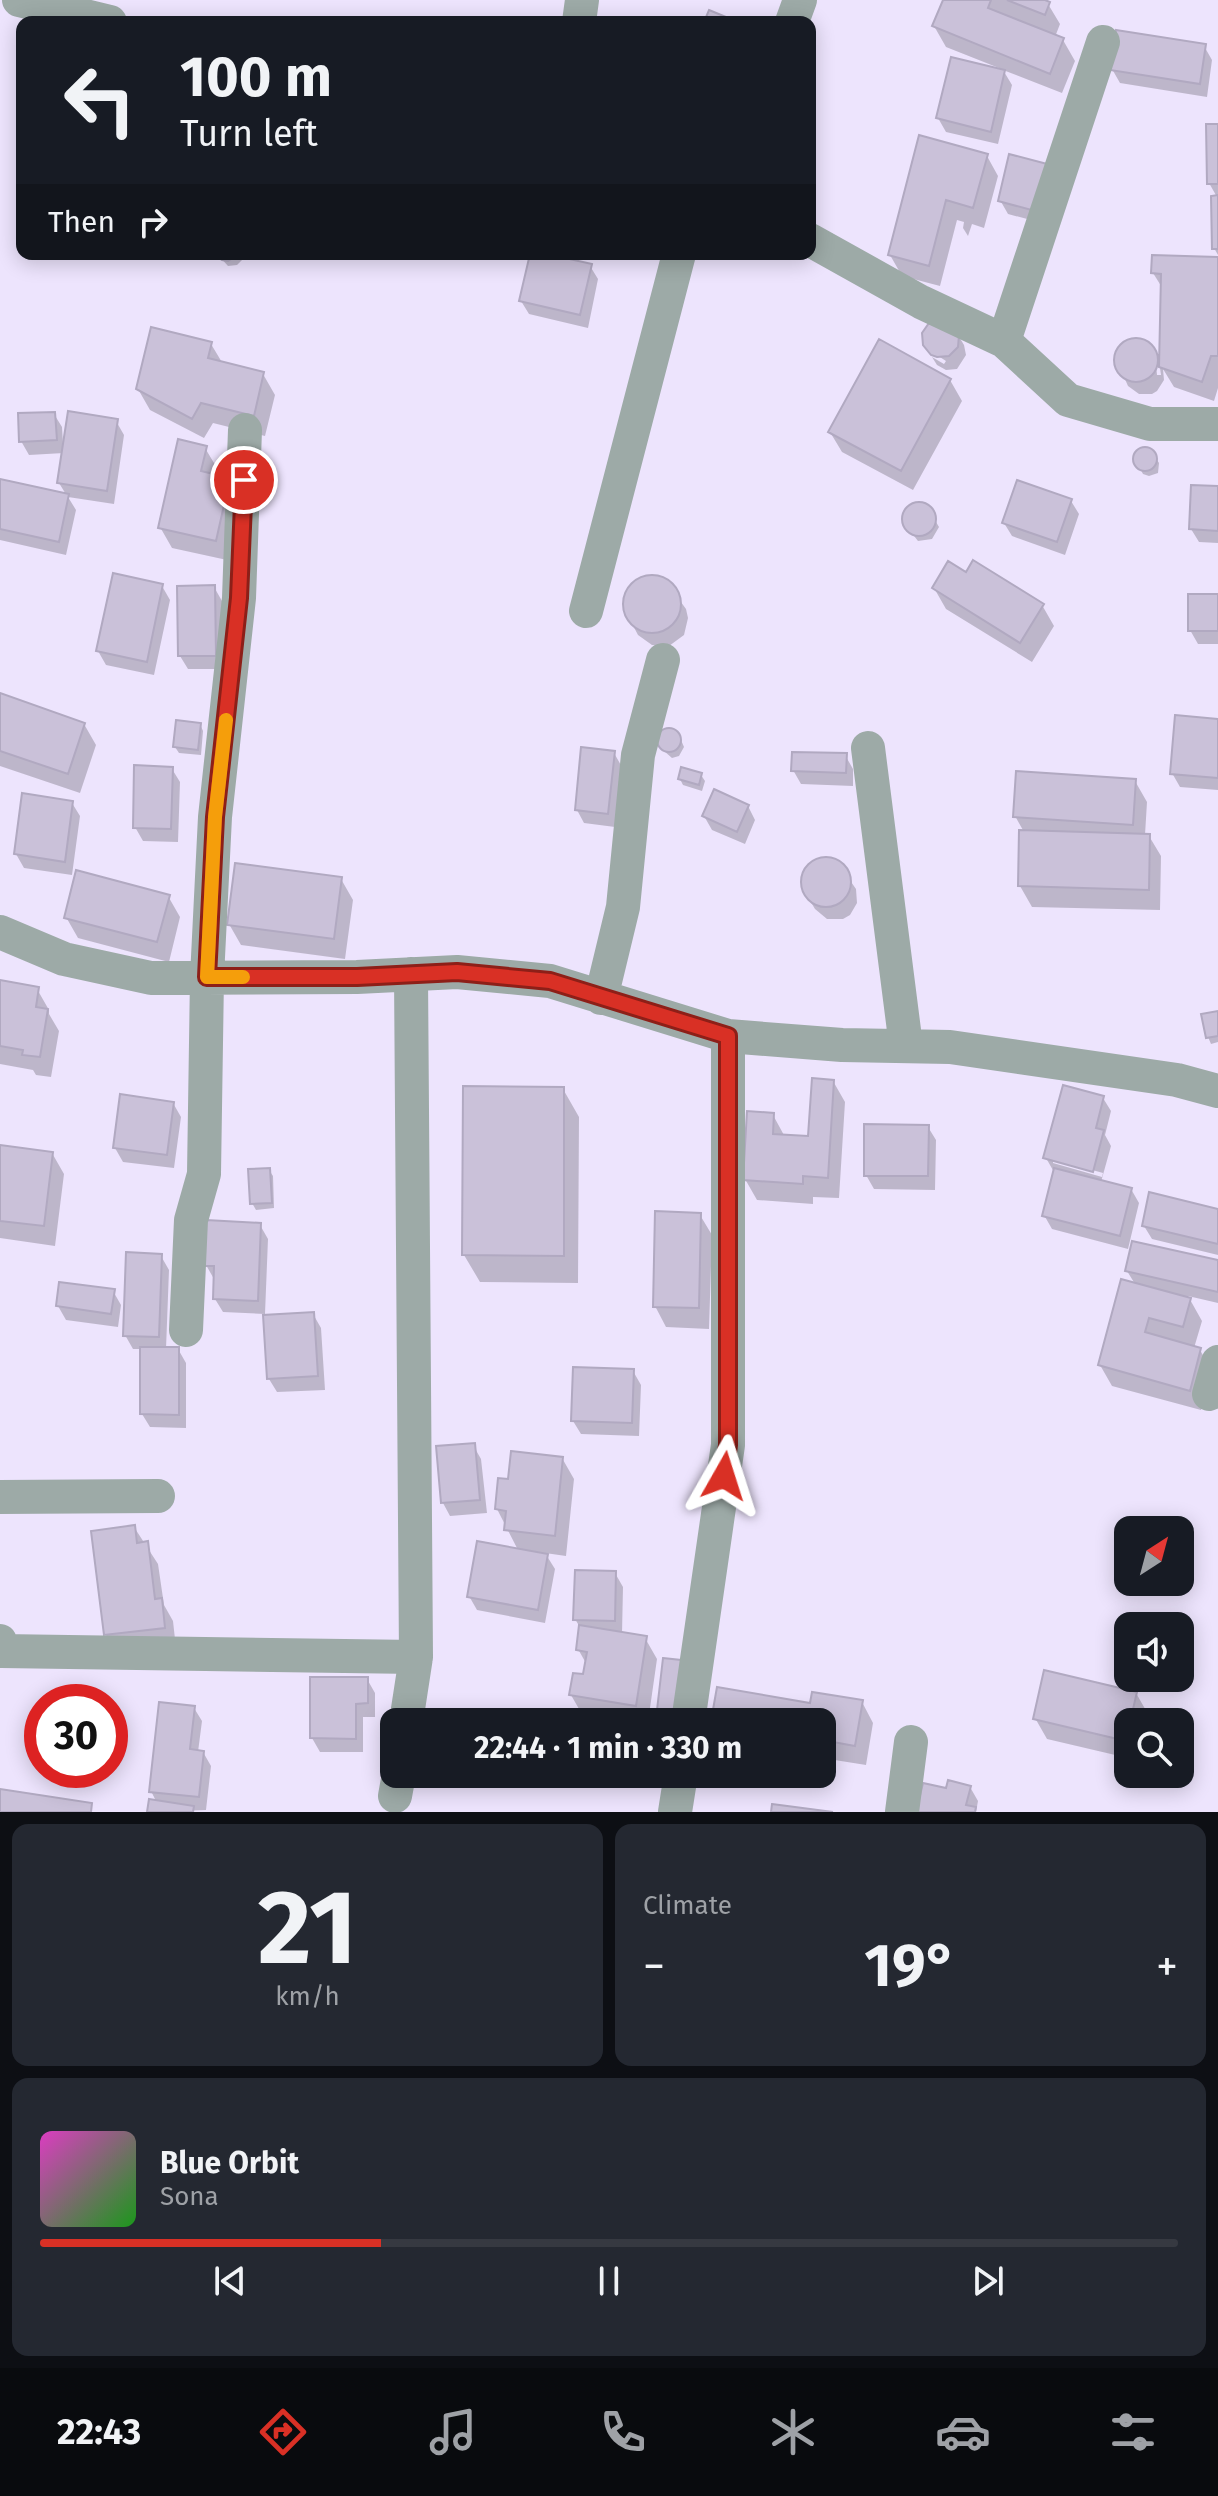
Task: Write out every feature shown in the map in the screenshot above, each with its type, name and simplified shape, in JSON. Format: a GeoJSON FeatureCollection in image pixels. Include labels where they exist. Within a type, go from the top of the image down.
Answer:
{"type":"FeatureCollection","features":[{"type":"Feature","properties":{"kind":"street"},"geometry":{"type":"LineString","coordinates":[[19,0],[85,16]]}},
{"type":"Feature","properties":{"kind":"street"},"geometry":{"type":"LineString","coordinates":[[1004,341],[1103,42]]}},
{"type":"Feature","properties":{"kind":"street"},"geometry":{"type":"LineString","coordinates":[[816,243],[921,302],[1004,341],[1068,400],[1150,424],[1218,424]]}},
{"type":"Feature","properties":{"kind":"street"},"geometry":{"type":"LineString","coordinates":[[586,611],[677,260]]}},
{"type":"Feature","properties":{"kind":"street"},"geometry":{"type":"LineString","coordinates":[[186,1330],[191,1220],[204,1174],[207,977],[215,817],[239,598],[245,430]]}},
{"type":"Feature","properties":{"kind":"street"},"geometry":{"type":"LineString","coordinates":[[601,998],[623,907],[638,755],[663,660]]}},
{"type":"Feature","properties":{"kind":"street"},"geometry":{"type":"LineString","coordinates":[[868,748],[906,1046]]}},
{"type":"Feature","properties":{"kind":"street"},"geometry":{"type":"LineString","coordinates":[[0,932],[64,959],[151,978],[357,977],[457,972],[550,981],[728,1036],[842,1045],[950,1047],[1058,1060],[1177,1080],[1218,1091]]}},
{"type":"Feature","properties":{"kind":"street"},"geometry":{"type":"LineString","coordinates":[[408,1708],[416,1657],[411,974]]}},
{"type":"Feature","properties":{"kind":"street"},"geometry":{"type":"LineString","coordinates":[[690,1708],[728,1445],[728,1036]]}},
{"type":"Feature","properties":{"kind":"street"},"geometry":{"type":"LineString","coordinates":[[0,1497],[158,1496]]}},
{"type":"Feature","properties":{"kind":"street"},"geometry":{"type":"LineString","coordinates":[[0,1641],[1,1651],[416,1657]]}},
{"type":"Feature","properties":{"kind":"street"},"geometry":{"type":"LineString","coordinates":[[902,1812],[911,1742]]}},
{"type":"Feature","properties":{"kind":"street"},"geometry":{"type":"LineString","coordinates":[[675,1812],[679,1788]]}},
{"type":"Feature","properties":{"kind":"building"},"geometry":{"type":"Polygon","coordinates":[[[943,0],[991,0],[988,8],[1064,38],[1050,74],[932,26],[943,0]]]}},
{"type":"Feature","properties":{"kind":"building"},"geometry":{"type":"Polygon","coordinates":[[[1007,0],[1045,0],[1050,2],[1045,15],[1007,0]]]}},
{"type":"Feature","properties":{"kind":"building"},"geometry":{"type":"Polygon","coordinates":[[[709,10],[724,16],[706,16],[709,10]]]}},
{"type":"Feature","properties":{"kind":"building"},"geometry":{"type":"Polygon","coordinates":[[[1116,30],[1206,44],[1200,84],[1110,70],[1116,30]]]}},
{"type":"Feature","properties":{"kind":"building"},"geometry":{"type":"Polygon","coordinates":[[[951,57],[1005,70],[991,132],[936,118],[951,57]]]}},
{"type":"Feature","properties":{"kind":"building"},"geometry":{"type":"Polygon","coordinates":[[[1206,124],[1218,124],[1218,184],[1207,184],[1206,124]]]}},
{"type":"Feature","properties":{"kind":"building"},"geometry":{"type":"Polygon","coordinates":[[[919,135],[988,154],[973,208],[946,200],[929,266],[888,255],[919,135]]]}},
{"type":"Feature","properties":{"kind":"building"},"geometry":{"type":"Polygon","coordinates":[[[1009,154],[1051,165],[1039,212],[998,201],[1009,154]]]}},
{"type":"Feature","properties":{"kind":"building"},"geometry":{"type":"Polygon","coordinates":[[[1218,195],[1218,249],[1212,249],[1211,196],[1218,195]]]}},
{"type":"Feature","properties":{"kind":"building"},"geometry":{"type":"Polygon","coordinates":[[[1152,255],[1218,257],[1218,356],[1211,356],[1202,382],[1159,367],[1161,274],[1151,273],[1152,255]]]}},
{"type":"Feature","properties":{"kind":"building"},"geometry":{"type":"Polygon","coordinates":[[[529,260],[574,260],[592,264],[580,315],[519,301],[529,260]]]}},
{"type":"Feature","properties":{"kind":"building"},"geometry":{"type":"Polygon","coordinates":[[[929,323],[959,335],[958,347],[949,356],[931,355],[923,345],[922,333],[929,323]]]}},
{"type":"Feature","properties":{"kind":"building"},"geometry":{"type":"Polygon","coordinates":[[[151,327],[212,342],[208,358],[264,372],[254,416],[201,403],[192,419],[136,389],[151,327]]]}},
{"type":"Feature","properties":{"kind":"building"},"geometry":{"type":"Polygon","coordinates":[[[1136,338],[1151,345],[1158,360],[1151,375],[1136,382],[1121,375],[1114,360],[1121,345],[1136,338]]]}},
{"type":"Feature","properties":{"kind":"building"},"geometry":{"type":"Polygon","coordinates":[[[879,339],[951,379],[901,471],[828,432],[879,339]]]}},
{"type":"Feature","properties":{"kind":"building"},"geometry":{"type":"Polygon","coordinates":[[[68,411],[118,419],[107,491],[57,483],[68,411]]]}},
{"type":"Feature","properties":{"kind":"building"},"geometry":{"type":"Polygon","coordinates":[[[55,412],[57,440],[19,442],[18,413],[55,412]]]}},
{"type":"Feature","properties":{"kind":"building"},"geometry":{"type":"Polygon","coordinates":[[[178,439],[207,446],[201,471],[230,478],[216,541],[158,528],[178,439]]]}},
{"type":"Feature","properties":{"kind":"building"},"geometry":{"type":"Polygon","coordinates":[[[1145,447],[1156,454],[1157,459],[1150,470],[1145,471],[1134,464],[1133,459],[1140,448],[1145,447]]]}},
{"type":"Feature","properties":{"kind":"building"},"geometry":{"type":"Polygon","coordinates":[[[0,479],[69,494],[59,542],[0,529],[0,479]]]}},
{"type":"Feature","properties":{"kind":"building"},"geometry":{"type":"Polygon","coordinates":[[[1017,480],[1072,499],[1057,542],[1002,523],[1017,480]]]}},
{"type":"Feature","properties":{"kind":"building"},"geometry":{"type":"Polygon","coordinates":[[[1191,485],[1218,486],[1218,531],[1189,529],[1191,485]]]}},
{"type":"Feature","properties":{"kind":"building"},"geometry":{"type":"Polygon","coordinates":[[[919,502],[931,507],[936,519],[931,531],[919,536],[907,531],[902,519],[907,507],[919,502]]]}},
{"type":"Feature","properties":{"kind":"building"},"geometry":{"type":"Polygon","coordinates":[[[973,560],[1044,604],[1020,643],[932,588],[948,561],[966,572],[973,560]]]}},
{"type":"Feature","properties":{"kind":"building"},"geometry":{"type":"Polygon","coordinates":[[[113,573],[163,584],[147,662],[96,651],[113,573]]]}},
{"type":"Feature","properties":{"kind":"building"},"geometry":{"type":"Polygon","coordinates":[[[652,575],[673,583],[681,604],[673,625],[652,633],[631,625],[623,604],[631,583],[652,575]]]}},
{"type":"Feature","properties":{"kind":"building"},"geometry":{"type":"Polygon","coordinates":[[[215,585],[216,656],[178,656],[177,586],[215,585]]]}},
{"type":"Feature","properties":{"kind":"building"},"geometry":{"type":"Polygon","coordinates":[[[1188,594],[1218,594],[1218,631],[1188,631],[1188,594]]]}},
{"type":"Feature","properties":{"kind":"building"},"geometry":{"type":"Polygon","coordinates":[[[0,693],[85,723],[68,774],[0,751],[0,693]]]}},
{"type":"Feature","properties":{"kind":"building"},"geometry":{"type":"Polygon","coordinates":[[[1175,715],[1218,719],[1218,778],[1170,774],[1175,715]]]}},
{"type":"Feature","properties":{"kind":"building"},"geometry":{"type":"Polygon","coordinates":[[[176,720],[201,723],[198,750],[173,747],[176,720]]]}},
{"type":"Feature","properties":{"kind":"building"},"geometry":{"type":"Polygon","coordinates":[[[664,728],[674,728],[681,735],[681,745],[674,752],[664,752],[657,745],[657,735],[664,728]]]}},
{"type":"Feature","properties":{"kind":"building"},"geometry":{"type":"Polygon","coordinates":[[[581,747],[615,751],[608,814],[575,810],[581,747]]]}},
{"type":"Feature","properties":{"kind":"building"},"geometry":{"type":"Polygon","coordinates":[[[792,752],[847,753],[846,773],[791,771],[792,752]]]}},
{"type":"Feature","properties":{"kind":"building"},"geometry":{"type":"Polygon","coordinates":[[[134,765],[173,767],[171,829],[133,828],[134,765]]]}},
{"type":"Feature","properties":{"kind":"building"},"geometry":{"type":"Polygon","coordinates":[[[681,767],[702,773],[699,785],[678,779],[681,767]]]}},
{"type":"Feature","properties":{"kind":"building"},"geometry":{"type":"Polygon","coordinates":[[[1016,771],[1136,779],[1133,825],[1013,817],[1016,771]]]}},
{"type":"Feature","properties":{"kind":"building"},"geometry":{"type":"Polygon","coordinates":[[[714,789],[749,805],[737,832],[702,816],[714,789]]]}},
{"type":"Feature","properties":{"kind":"building"},"geometry":{"type":"Polygon","coordinates":[[[22,793],[73,801],[65,862],[14,854],[22,793]]]}},
{"type":"Feature","properties":{"kind":"building"},"geometry":{"type":"Polygon","coordinates":[[[1019,830],[1150,834],[1149,890],[1018,886],[1019,830]]]}},
{"type":"Feature","properties":{"kind":"building"},"geometry":{"type":"Polygon","coordinates":[[[826,857],[843,865],[851,882],[843,899],[826,907],[809,899],[801,882],[809,865],[826,857]]]}},
{"type":"Feature","properties":{"kind":"building"},"geometry":{"type":"Polygon","coordinates":[[[235,863],[342,877],[334,939],[227,925],[235,863]]]}},
{"type":"Feature","properties":{"kind":"building"},"geometry":{"type":"Polygon","coordinates":[[[76,870],[170,895],[157,942],[64,918],[76,870]]]}},
{"type":"Feature","properties":{"kind":"building"},"geometry":{"type":"Polygon","coordinates":[[[0,980],[39,987],[36,1007],[48,1009],[40,1057],[22,1055],[23,1050],[0,1046],[0,980]]]}},
{"type":"Feature","properties":{"kind":"building"},"geometry":{"type":"Polygon","coordinates":[[[1218,1011],[1218,1036],[1206,1038],[1201,1014],[1218,1011]]]}},
{"type":"Feature","properties":{"kind":"building"},"geometry":{"type":"Polygon","coordinates":[[[812,1078],[834,1080],[828,1178],[803,1176],[803,1184],[743,1180],[747,1111],[774,1113],[773,1134],[808,1136],[812,1078]]]}},
{"type":"Feature","properties":{"kind":"building"},"geometry":{"type":"Polygon","coordinates":[[[1063,1085],[1104,1096],[1096,1128],[1104,1130],[1093,1172],[1043,1158],[1063,1085]]]}},
{"type":"Feature","properties":{"kind":"building"},"geometry":{"type":"Polygon","coordinates":[[[463,1086],[564,1087],[564,1256],[462,1255],[463,1086]]]}},
{"type":"Feature","properties":{"kind":"building"},"geometry":{"type":"Polygon","coordinates":[[[120,1094],[174,1102],[167,1155],[113,1148],[120,1094]]]}},
{"type":"Feature","properties":{"kind":"building"},"geometry":{"type":"Polygon","coordinates":[[[864,1124],[929,1125],[928,1176],[864,1176],[864,1124]]]}},
{"type":"Feature","properties":{"kind":"building"},"geometry":{"type":"Polygon","coordinates":[[[0,1145],[53,1152],[44,1226],[0,1221],[0,1145]]]}},
{"type":"Feature","properties":{"kind":"building"},"geometry":{"type":"Polygon","coordinates":[[[270,1168],[272,1203],[250,1204],[248,1169],[270,1168]]]}},
{"type":"Feature","properties":{"kind":"building"},"geometry":{"type":"Polygon","coordinates":[[[1054,1168],[1132,1188],[1120,1236],[1042,1216],[1054,1168]]]}},
{"type":"Feature","properties":{"kind":"building"},"geometry":{"type":"Polygon","coordinates":[[[1149,1192],[1218,1209],[1218,1244],[1142,1226],[1149,1192]]]}},
{"type":"Feature","properties":{"kind":"building"},"geometry":{"type":"Polygon","coordinates":[[[655,1211],[701,1213],[699,1308],[653,1307],[655,1211]]]}},
{"type":"Feature","properties":{"kind":"building"},"geometry":{"type":"Polygon","coordinates":[[[206,1220],[261,1223],[258,1301],[213,1299],[214,1266],[204,1266],[206,1220]]]}},
{"type":"Feature","properties":{"kind":"building"},"geometry":{"type":"Polygon","coordinates":[[[1132,1241],[1218,1260],[1218,1292],[1125,1271],[1132,1241]]]}},
{"type":"Feature","properties":{"kind":"building"},"geometry":{"type":"Polygon","coordinates":[[[126,1252],[162,1254],[159,1337],[123,1336],[126,1252]]]}},
{"type":"Feature","properties":{"kind":"building"},"geometry":{"type":"Polygon","coordinates":[[[1121,1279],[1191,1298],[1183,1327],[1149,1318],[1145,1332],[1201,1348],[1190,1391],[1098,1365],[1121,1279]]]}},
{"type":"Feature","properties":{"kind":"building"},"geometry":{"type":"Polygon","coordinates":[[[59,1282],[115,1289],[111,1314],[56,1306],[59,1282]]]}},
{"type":"Feature","properties":{"kind":"building"},"geometry":{"type":"Polygon","coordinates":[[[314,1312],[318,1376],[267,1379],[263,1315],[314,1312]]]}},
{"type":"Feature","properties":{"kind":"building"},"geometry":{"type":"Polygon","coordinates":[[[140,1347],[179,1347],[179,1415],[140,1414],[140,1347]]]}},
{"type":"Feature","properties":{"kind":"building"},"geometry":{"type":"Polygon","coordinates":[[[573,1367],[634,1369],[632,1423],[571,1421],[573,1367]]]}},
{"type":"Feature","properties":{"kind":"building"},"geometry":{"type":"Polygon","coordinates":[[[475,1443],[480,1500],[441,1503],[436,1446],[475,1443]]]}},
{"type":"Feature","properties":{"kind":"building"},"geometry":{"type":"Polygon","coordinates":[[[511,1451],[563,1457],[555,1536],[504,1530],[506,1511],[495,1509],[498,1478],[508,1479],[511,1451]]]}},
{"type":"Feature","properties":{"kind":"building"},"geometry":{"type":"Polygon","coordinates":[[[135,1525],[137,1543],[148,1541],[155,1599],[162,1598],[165,1628],[104,1635],[91,1531],[135,1525]]]}},
{"type":"Feature","properties":{"kind":"building"},"geometry":{"type":"Polygon","coordinates":[[[477,1541],[548,1554],[538,1610],[467,1597],[477,1541]]]}},
{"type":"Feature","properties":{"kind":"building"},"geometry":{"type":"Polygon","coordinates":[[[575,1570],[616,1571],[615,1621],[573,1620],[575,1570]]]}},
{"type":"Feature","properties":{"kind":"building"},"geometry":{"type":"Polygon","coordinates":[[[579,1625],[647,1636],[636,1706],[569,1695],[573,1673],[583,1674],[587,1652],[576,1650],[579,1625]]]}},
{"type":"Feature","properties":{"kind":"building"},"geometry":{"type":"Polygon","coordinates":[[[663,1658],[690,1661],[684,1708],[657,1708],[663,1658]]]}},
{"type":"Feature","properties":{"kind":"building"},"geometry":{"type":"Polygon","coordinates":[[[1044,1670],[1114,1687],[1114,1692],[1137,1692],[1133,1708],[1114,1708],[1114,1738],[1033,1719],[1044,1670]]]}},
{"type":"Feature","properties":{"kind":"building"},"geometry":{"type":"Polygon","coordinates":[[[310,1677],[368,1677],[368,1703],[356,1704],[356,1739],[310,1738],[310,1677]]]}},
{"type":"Feature","properties":{"kind":"building"},"geometry":{"type":"Polygon","coordinates":[[[717,1687],[810,1703],[812,1692],[863,1700],[855,1746],[836,1743],[836,1708],[713,1708],[717,1687]]]}},
{"type":"Feature","properties":{"kind":"building"},"geometry":{"type":"Polygon","coordinates":[[[159,1702],[195,1706],[190,1749],[204,1751],[199,1797],[149,1792],[159,1702]]]}},
{"type":"Feature","properties":{"kind":"building"},"geometry":{"type":"Polygon","coordinates":[[[948,1780],[971,1786],[966,1805],[976,1807],[975,1812],[916,1812],[923,1783],[946,1788],[948,1780]]]}},
{"type":"Feature","properties":{"kind":"building"},"geometry":{"type":"Polygon","coordinates":[[[0,1789],[92,1803],[91,1812],[0,1812],[0,1789]]]}},
{"type":"Feature","properties":{"kind":"building"},"geometry":{"type":"Polygon","coordinates":[[[149,1799],[194,1806],[193,1812],[147,1812],[149,1799]]]}},
{"type":"Feature","properties":{"kind":"building"},"geometry":{"type":"Polygon","coordinates":[[[772,1804],[833,1812],[771,1812],[772,1804]]]}},
{"type":"Feature","properties":{"kind":"slow traffic"},"geometry":{"type":"LineString","coordinates":[[226,720],[215,817],[207,977],[243,977]]}},
{"type":"Feature","properties":{"kind":"route"},"geometry":{"type":"LineString","coordinates":[[244,480],[239,598],[215,817],[207,977],[357,977],[457,972],[550,981],[728,1036],[728,1445],[724,1476]]}}]}
